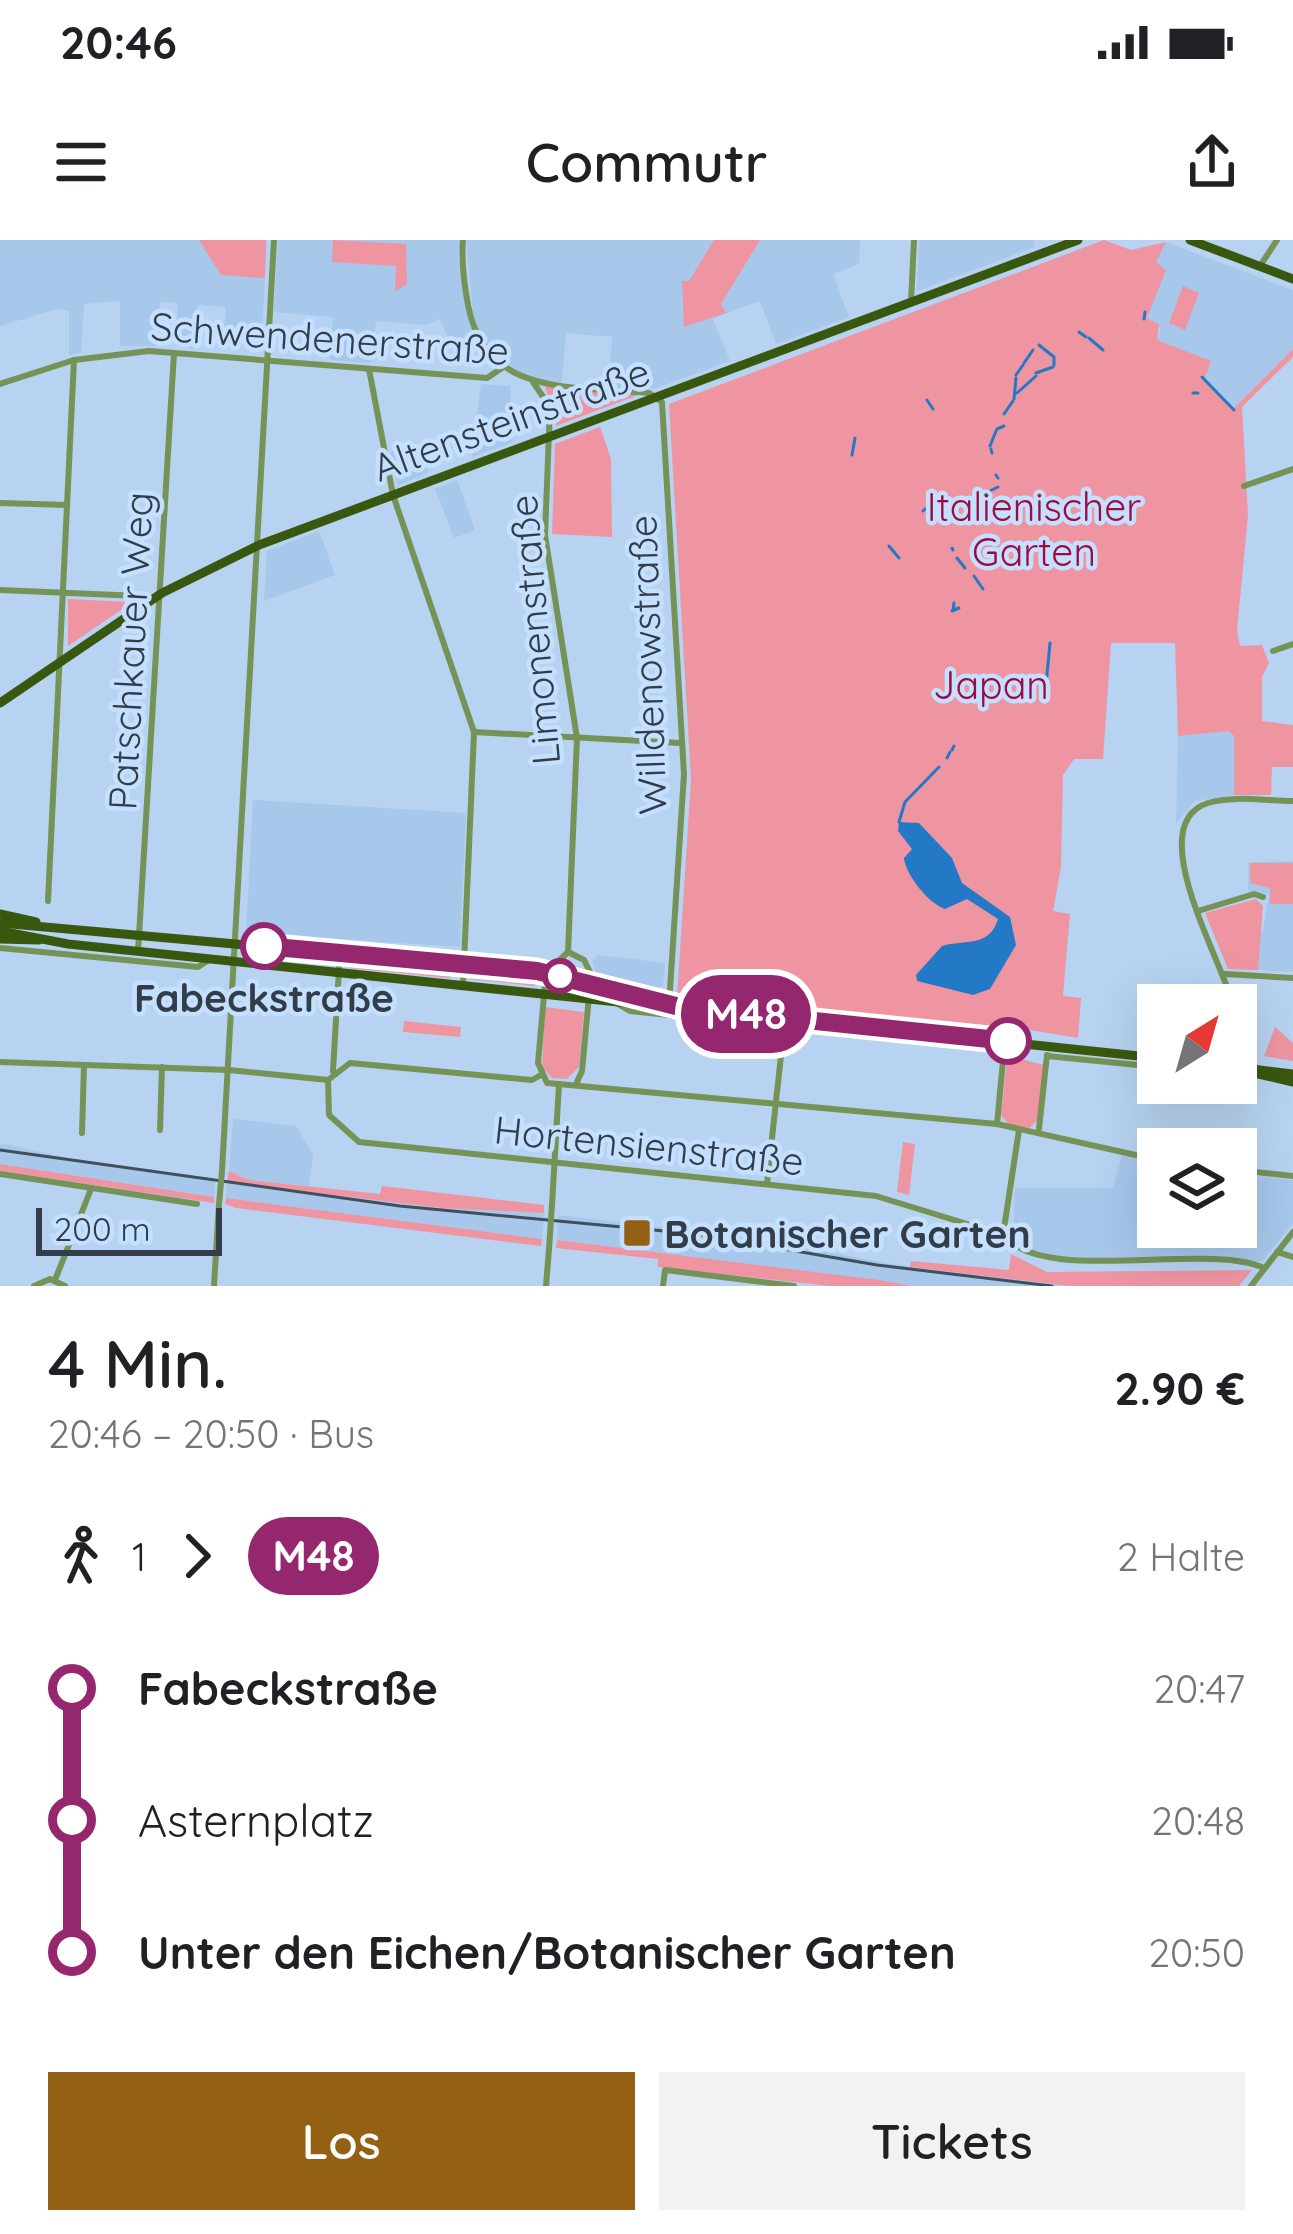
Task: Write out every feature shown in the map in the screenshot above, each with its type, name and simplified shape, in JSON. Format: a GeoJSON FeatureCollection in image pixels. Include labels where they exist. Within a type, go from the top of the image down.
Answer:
{"type":"FeatureCollection","features":[{"type":"Feature","properties":{"kind":"main road"},"geometry":{"type":"LineString","coordinates":[[1190,240],[1293,279]]}},
{"type":"Feature","properties":{"kind":"main road","name":"Altensteinstraße"},"geometry":{"type":"LineString","coordinates":[[0,704],[162,592],[259,545],[1074,241]]}},
{"type":"Feature","properties":{"kind":"main road"},"geometry":{"type":"LineString","coordinates":[[0,931],[38,923],[546,973],[672,1006]]}},
{"type":"Feature","properties":{"kind":"main road"},"geometry":{"type":"LineString","coordinates":[[0,931],[138,952],[672,1006],[1137,1060]]}},
{"type":"Feature","properties":{"kind":"main road"},"geometry":{"type":"LineString","coordinates":[[1257,1072],[1293,1078]]}},
{"type":"Feature","properties":{"kind":"street"},"geometry":{"type":"LineString","coordinates":[[214,1286],[238,962],[274,240]]}},
{"type":"Feature","properties":{"kind":"street"},"geometry":{"type":"LineString","coordinates":[[464,240],[461,259],[476,335],[502,368]]}},
{"type":"Feature","properties":{"kind":"street"},"geometry":{"type":"LineString","coordinates":[[911,303],[914,240]]}},
{"type":"Feature","properties":{"kind":"street"},"geometry":{"type":"LineString","coordinates":[[1260,266],[1277,240]]}},
{"type":"Feature","properties":{"kind":"street","name":"Schwendenerstraße"},"geometry":{"type":"LineString","coordinates":[[0,385],[74,360],[125,352],[489,378],[502,368],[532,382],[659,396]]}},
{"type":"Feature","properties":{"kind":"street","name":"Patschkauer Weg"},"geometry":{"type":"LineString","coordinates":[[138,952],[174,353]]}},
{"type":"Feature","properties":{"kind":"street"},"geometry":{"type":"LineString","coordinates":[[48,901],[74,360]]}},
{"type":"Feature","properties":{"kind":"street"},"geometry":{"type":"LineString","coordinates":[[368,368],[393,495],[474,732],[463,985]]}},
{"type":"Feature","properties":{"kind":"street","name":"Limonenstraße"},"geometry":{"type":"LineString","coordinates":[[532,382],[550,407],[545,535],[577,738],[568,952]]}},
{"type":"Feature","properties":{"kind":"street","name":"Willdenowstraße"},"geometry":{"type":"LineString","coordinates":[[659,396],[682,743],[672,1006]]}},
{"type":"Feature","properties":{"kind":"street"},"geometry":{"type":"LineString","coordinates":[[1244,486],[1293,469]]}},
{"type":"Feature","properties":{"kind":"street"},"geometry":{"type":"LineString","coordinates":[[0,503],[67,505]]}},
{"type":"Feature","properties":{"kind":"street"},"geometry":{"type":"LineString","coordinates":[[0,590],[140,596],[147,603]]}},
{"type":"Feature","properties":{"kind":"street"},"geometry":{"type":"LineString","coordinates":[[1273,651],[1293,644]]}},
{"type":"Feature","properties":{"kind":"street"},"geometry":{"type":"LineString","coordinates":[[474,732],[682,743]]}},
{"type":"Feature","properties":{"kind":"street"},"geometry":{"type":"LineString","coordinates":[[1228,984],[1198,911],[1178,845],[1181,826],[1192,812],[1220,801],[1293,801]]}},
{"type":"Feature","properties":{"kind":"street"},"geometry":{"type":"LineString","coordinates":[[1198,911],[1254,894],[1263,897]]}},
{"type":"Feature","properties":{"kind":"street"},"geometry":{"type":"LineString","coordinates":[[0,931],[198,968],[210,959]]}},
{"type":"Feature","properties":{"kind":"street"},"geometry":{"type":"LineString","coordinates":[[334,1071],[340,952]]}},
{"type":"Feature","properties":{"kind":"street"},"geometry":{"type":"LineString","coordinates":[[541,1076],[546,973],[568,952],[586,962],[590,983],[582,1072],[577,1082]]}},
{"type":"Feature","properties":{"kind":"street"},"geometry":{"type":"LineString","coordinates":[[1226,974],[1293,978]]}},
{"type":"Feature","properties":{"kind":"street"},"geometry":{"type":"LineString","coordinates":[[614,1001],[629,1011],[1005,1046],[997,1124]]}},
{"type":"Feature","properties":{"kind":"street"},"geometry":{"type":"LineString","coordinates":[[766,1184],[784,1028]]}},
{"type":"Feature","properties":{"kind":"street"},"geometry":{"type":"LineString","coordinates":[[1039,1129],[1048,1051]]}},
{"type":"Feature","properties":{"kind":"street"},"geometry":{"type":"LineString","coordinates":[[0,1062],[230,1070],[328,1080],[350,1063],[532,1080],[541,1076],[559,1084],[577,1082],[775,1106],[1039,1129],[1137,1155]]}},
{"type":"Feature","properties":{"kind":"street"},"geometry":{"type":"LineString","coordinates":[[82,1132],[84,1065]]}},
{"type":"Feature","properties":{"kind":"street"},"geometry":{"type":"LineString","coordinates":[[160,1130],[162,1067]]}},
{"type":"Feature","properties":{"kind":"street","name":"Hortensienstraße"},"geometry":{"type":"LineString","coordinates":[[328,1080],[329,1115],[359,1142],[896,1200],[1003,1235],[1015,1250],[1052,1265],[1264,1268]]}},
{"type":"Feature","properties":{"kind":"street"},"geometry":{"type":"LineString","coordinates":[[546,1286],[559,1084]]}},
{"type":"Feature","properties":{"kind":"street"},"geometry":{"type":"LineString","coordinates":[[1003,1235],[1019,1130]]}},
{"type":"Feature","properties":{"kind":"street"},"geometry":{"type":"LineString","coordinates":[[1257,1172],[1293,1176]]}},
{"type":"Feature","properties":{"kind":"street"},"geometry":{"type":"LineString","coordinates":[[0,1174],[197,1204]]}},
{"type":"Feature","properties":{"kind":"street"},"geometry":{"type":"LineString","coordinates":[[55,1280],[92,1187]]}},
{"type":"Feature","properties":{"kind":"street"},"geometry":{"type":"LineString","coordinates":[[1250,1286],[1293,1232]]}},
{"type":"Feature","properties":{"kind":"street"},"geometry":{"type":"LineString","coordinates":[[1277,1252],[1293,1258]]}},
{"type":"Feature","properties":{"kind":"street"},"geometry":{"type":"LineString","coordinates":[[663,1286],[665,1270],[794,1286]]}},
{"type":"Feature","properties":{"kind":"street"},"geometry":{"type":"LineString","coordinates":[[34,1286],[55,1280],[64,1286]]}},
{"type":"Feature","properties":{"kind":"shaded area"},"geometry":{"type":"Polygon","coordinates":[[[0,240],[267,240],[262,332],[224,330],[226,307],[197,305],[193,348],[175,346],[178,303],[160,302],[157,346],[120,346],[120,301],[84,304],[81,353],[69,355],[69,311],[57,309],[0,326],[0,240]]]}},
{"type":"Feature","properties":{"kind":"shaded area"},"geometry":{"type":"Polygon","coordinates":[[[278,240],[460,240],[458,259],[473,336],[451,344],[440,319],[426,325],[376,321],[371,363],[330,360],[333,317],[274,312],[278,240]]]}},
{"type":"Feature","properties":{"kind":"shaded area"},"geometry":{"type":"Polygon","coordinates":[[[466,240],[860,240],[859,264],[833,274],[849,317],[776,344],[760,301],[737,309],[713,319],[730,361],[654,389],[609,386],[612,337],[566,333],[562,382],[537,380],[504,365],[482,341],[473,314],[466,240]]]}},
{"type":"Feature","properties":{"kind":"shaded area"},"geometry":{"type":"Polygon","coordinates":[[[919,240],[1033,240],[1035,247],[917,291],[919,240]]]}},
{"type":"Feature","properties":{"kind":"shaded area"},"geometry":{"type":"Polygon","coordinates":[[[1166,242],[1293,290],[1293,349],[1233,409],[1157,340],[1161,329],[1147,318],[1165,271],[1156,262],[1166,242]]]}},
{"type":"Feature","properties":{"kind":"shaded area"},"geometry":{"type":"Polygon","coordinates":[[[481,384],[510,386],[513,442],[472,457],[481,384]]]}},
{"type":"Feature","properties":{"kind":"shaded area"},"geometry":{"type":"Polygon","coordinates":[[[418,447],[428,473],[398,485],[390,452],[418,447]]]}},
{"type":"Feature","properties":{"kind":"shaded area"},"geometry":{"type":"Polygon","coordinates":[[[457,480],[475,530],[454,538],[435,489],[457,480]]]}},
{"type":"Feature","properties":{"kind":"shaded area"},"geometry":{"type":"Polygon","coordinates":[[[319,531],[335,575],[264,601],[267,551],[319,531]]]}},
{"type":"Feature","properties":{"kind":"shaded area"},"geometry":{"type":"Polygon","coordinates":[[[1228,731],[1234,736],[1234,795],[1195,801],[1176,823],[1178,736],[1228,731]]]}},
{"type":"Feature","properties":{"kind":"shaded area"},"geometry":{"type":"Polygon","coordinates":[[[253,800],[466,813],[460,947],[246,933],[253,800]]]}},
{"type":"Feature","properties":{"kind":"shaded area"},"geometry":{"type":"Polygon","coordinates":[[[1293,861],[1293,972],[1258,970],[1259,932],[1263,931],[1269,894],[1248,891],[1248,862],[1293,861]]]}},
{"type":"Feature","properties":{"kind":"shaded area"},"geometry":{"type":"Polygon","coordinates":[[[599,955],[665,963],[663,986],[651,990],[596,973],[592,960],[599,955]]]}},
{"type":"Feature","properties":{"kind":"shaded area"},"geometry":{"type":"Polygon","coordinates":[[[233,1119],[296,1126],[313,1155],[309,1186],[249,1180],[229,1171],[233,1119]]]}},
{"type":"Feature","properties":{"kind":"shaded area"},"geometry":{"type":"Polygon","coordinates":[[[0,1143],[104,1166],[215,1181],[214,1197],[0,1164],[0,1143]]]}},
{"type":"Feature","properties":{"kind":"shaded area"},"geometry":{"type":"Polygon","coordinates":[[[1122,1155],[1137,1158],[1137,1248],[1257,1248],[1257,1176],[1293,1180],[1293,1223],[1262,1261],[1061,1263],[1039,1258],[1013,1242],[1015,1188],[1113,1188],[1122,1155]]]}},
{"type":"Feature","properties":{"kind":"shaded area"},"geometry":{"type":"Polygon","coordinates":[[[227,1182],[441,1208],[544,1213],[542,1239],[226,1198],[227,1182]]]}},
{"type":"Feature","properties":{"kind":"shaded area"},"geometry":{"type":"Polygon","coordinates":[[[558,1215],[744,1237],[909,1267],[1070,1286],[912,1286],[557,1240],[558,1215]]]}},
{"type":"Feature","properties":{"kind":"green space"},"geometry":{"type":"Polygon","coordinates":[[[199,240],[266,240],[265,278],[221,275],[199,240]]]}},
{"type":"Feature","properties":{"kind":"green space"},"geometry":{"type":"Polygon","coordinates":[[[333,240],[406,244],[407,284],[395,291],[396,266],[332,262],[333,240]]]}},
{"type":"Feature","properties":{"kind":"green space"},"geometry":{"type":"Polygon","coordinates":[[[714,240],[760,240],[721,304],[726,313],[684,327],[682,281],[689,281],[714,240]]]}},
{"type":"Feature","properties":{"kind":"green space"},"geometry":{"type":"Polygon","coordinates":[[[1104,240],[1131,250],[1166,242],[1156,262],[1166,270],[1147,318],[1159,324],[1157,340],[1211,361],[1204,380],[1233,409],[1293,349],[1293,357],[1242,407],[1248,515],[1237,630],[1240,646],[1262,645],[1269,663],[1262,677],[1262,721],[1293,725],[1293,767],[1272,767],[1271,795],[1234,795],[1234,736],[1228,731],[1178,736],[1175,643],[1111,643],[1103,759],[1074,759],[1063,775],[1061,867],[1053,911],[1070,914],[1063,996],[1081,998],[1078,1038],[677,998],[691,779],[669,404],[1104,240]]]}},
{"type":"Feature","properties":{"kind":"green space"},"geometry":{"type":"Polygon","coordinates":[[[1183,286],[1199,293],[1185,330],[1169,323],[1183,286]]]}},
{"type":"Feature","properties":{"kind":"green space"},"geometry":{"type":"Polygon","coordinates":[[[545,386],[641,394],[556,426],[545,386]]]}},
{"type":"Feature","properties":{"kind":"green space"},"geometry":{"type":"Polygon","coordinates":[[[600,427],[611,459],[612,537],[552,534],[555,444],[600,427]]]}},
{"type":"Feature","properties":{"kind":"green space"},"geometry":{"type":"Polygon","coordinates":[[[68,599],[129,602],[130,604],[68,646],[68,599]]]}},
{"type":"Feature","properties":{"kind":"green space"},"geometry":{"type":"Polygon","coordinates":[[[1250,863],[1293,863],[1293,904],[1270,904],[1270,888],[1250,883],[1250,863]]]}},
{"type":"Feature","properties":{"kind":"green space"},"geometry":{"type":"Polygon","coordinates":[[[1256,899],[1263,906],[1258,970],[1228,969],[1205,913],[1256,899]]]}},
{"type":"Feature","properties":{"kind":"green space"},"geometry":{"type":"Polygon","coordinates":[[[247,952],[335,957],[335,965],[247,957],[247,952]]]}},
{"type":"Feature","properties":{"kind":"green space"},"geometry":{"type":"Polygon","coordinates":[[[345,958],[460,970],[449,978],[347,968],[345,958]]]}},
{"type":"Feature","properties":{"kind":"green space"},"geometry":{"type":"Polygon","coordinates":[[[469,971],[536,978],[535,986],[469,979],[469,971]]]}},
{"type":"Feature","properties":{"kind":"green space"},"geometry":{"type":"Polygon","coordinates":[[[545,1007],[584,1012],[579,1067],[567,1079],[552,1078],[542,1067],[545,1007]]]}},
{"type":"Feature","properties":{"kind":"green space"},"geometry":{"type":"Polygon","coordinates":[[[404,1021],[461,1027],[460,1037],[403,1032],[404,1021]]]}},
{"type":"Feature","properties":{"kind":"green space"},"geometry":{"type":"Polygon","coordinates":[[[1275,1027],[1293,1043],[1293,1061],[1264,1056],[1275,1027]]]}},
{"type":"Feature","properties":{"kind":"green space"},"geometry":{"type":"Polygon","coordinates":[[[1007,1059],[1044,1065],[1039,1119],[1029,1128],[1009,1125],[1001,1115],[1007,1059]]]}},
{"type":"Feature","properties":{"kind":"green space"},"geometry":{"type":"Polygon","coordinates":[[[903,1142],[915,1144],[909,1195],[897,1192],[903,1142]]]}},
{"type":"Feature","properties":{"kind":"green space"},"geometry":{"type":"Polygon","coordinates":[[[0,1164],[214,1197],[214,1203],[0,1171],[0,1164]]]}},
{"type":"Feature","properties":{"kind":"green space"},"geometry":{"type":"Polygon","coordinates":[[[229,1171],[249,1180],[380,1194],[382,1186],[544,1205],[544,1213],[441,1208],[227,1182],[229,1171]]]}},
{"type":"Feature","properties":{"kind":"green space"},"geometry":{"type":"Polygon","coordinates":[[[226,1198],[542,1239],[541,1246],[236,1208],[225,1204],[226,1198]]]}},
{"type":"Feature","properties":{"kind":"green space"},"geometry":{"type":"Polygon","coordinates":[[[557,1240],[912,1286],[830,1286],[658,1267],[658,1259],[556,1248],[557,1240]]]}},
{"type":"Feature","properties":{"kind":"green space"},"geometry":{"type":"Polygon","coordinates":[[[1011,1254],[1047,1272],[1252,1270],[1239,1286],[1071,1286],[910,1267],[911,1261],[1009,1270],[1011,1254]]]}},
{"type":"Feature","properties":{"kind":"water"},"geometry":{"type":"Polygon","coordinates":[[[899,822],[919,823],[952,858],[962,883],[1010,917],[1016,945],[990,989],[973,995],[917,981],[916,975],[942,946],[982,938],[998,919],[967,899],[945,909],[925,895],[905,865],[904,858],[912,849],[898,831],[899,822]]]}},
{"type":"Feature","properties":{"kind":"waterway"},"geometry":{"type":"LineString","coordinates":[[1144,319],[1145,312]]}},
{"type":"Feature","properties":{"kind":"waterway"},"geometry":{"type":"LineString","coordinates":[[1079,332],[1086,337]]}},
{"type":"Feature","properties":{"kind":"waterway"},"geometry":{"type":"LineString","coordinates":[[1089,338],[1103,350]]}},
{"type":"Feature","properties":{"kind":"waterway"},"geometry":{"type":"LineString","coordinates":[[1039,345],[1054,357],[1054,365]]}},
{"type":"Feature","properties":{"kind":"waterway"},"geometry":{"type":"LineString","coordinates":[[1024,363],[1033,350]]}},
{"type":"Feature","properties":{"kind":"waterway"},"geometry":{"type":"LineString","coordinates":[[1016,375],[1023,365]]}},
{"type":"Feature","properties":{"kind":"waterway"},"geometry":{"type":"LineString","coordinates":[[1036,373],[1053,367]]}},
{"type":"Feature","properties":{"kind":"waterway"},"geometry":{"type":"LineString","coordinates":[[1017,393],[1036,376]]}},
{"type":"Feature","properties":{"kind":"waterway"},"geometry":{"type":"LineString","coordinates":[[1202,377],[1234,410]]}},
{"type":"Feature","properties":{"kind":"waterway"},"geometry":{"type":"LineString","coordinates":[[1014,399],[1016,378]]}},
{"type":"Feature","properties":{"kind":"waterway"},"geometry":{"type":"LineString","coordinates":[[1193,393],[1198,393]]}},
{"type":"Feature","properties":{"kind":"waterway"},"geometry":{"type":"LineString","coordinates":[[927,400],[933,409]]}},
{"type":"Feature","properties":{"kind":"waterway"},"geometry":{"type":"LineString","coordinates":[[1004,414],[1013,401]]}},
{"type":"Feature","properties":{"kind":"waterway"},"geometry":{"type":"LineString","coordinates":[[997,429],[1004,426]]}},
{"type":"Feature","properties":{"kind":"waterway"},"geometry":{"type":"LineString","coordinates":[[990,446],[996,431]]}},
{"type":"Feature","properties":{"kind":"waterway"},"geometry":{"type":"LineString","coordinates":[[852,455],[855,438]]}},
{"type":"Feature","properties":{"kind":"waterway"},"geometry":{"type":"LineString","coordinates":[[991,449],[992,453]]}},
{"type":"Feature","properties":{"kind":"waterway"},"geometry":{"type":"LineString","coordinates":[[966,503],[998,487]]}},
{"type":"Feature","properties":{"kind":"waterway"},"geometry":{"type":"LineString","coordinates":[[935,501],[946,498]]}},
{"type":"Feature","properties":{"kind":"waterway"},"geometry":{"type":"LineString","coordinates":[[948,499],[963,503]]}},
{"type":"Feature","properties":{"kind":"waterway"},"geometry":{"type":"LineString","coordinates":[[923,511],[933,502]]}},
{"type":"Feature","properties":{"kind":"waterway"},"geometry":{"type":"LineString","coordinates":[[889,546],[899,558]]}},
{"type":"Feature","properties":{"kind":"waterway"},"geometry":{"type":"LineString","coordinates":[[957,558],[965,568]]}},
{"type":"Feature","properties":{"kind":"waterway"},"geometry":{"type":"LineString","coordinates":[[974,576],[983,589]]}},
{"type":"Feature","properties":{"kind":"waterway"},"geometry":{"type":"LineString","coordinates":[[952,611],[959,608],[953,610],[954,603]]}},
{"type":"Feature","properties":{"kind":"waterway"},"geometry":{"type":"LineString","coordinates":[[1046,685],[1050,643]]}},
{"type":"Feature","properties":{"kind":"waterway"},"geometry":{"type":"LineString","coordinates":[[952,750],[954,746]]}},
{"type":"Feature","properties":{"kind":"waterway"},"geometry":{"type":"LineString","coordinates":[[947,758],[950,752]]}},
{"type":"Feature","properties":{"kind":"waterway"},"geometry":{"type":"LineString","coordinates":[[899,822],[905,802],[939,767]]}},
{"type":"Feature","properties":{"kind":"tram line"},"geometry":{"type":"LineString","coordinates":[[0,1150],[400,1206],[696,1234],[877,1265],[1052,1286]]}},
{"type":"Feature","properties":{"kind":"bus line","name":"M48"},"geometry":{"type":"LineString","coordinates":[[264,946],[537,971],[680,1007],[1008,1041]]}},
{"type":"Feature","properties":{"kind":"place","name":"Fabeckstraße"},"geometry":{"type":"Point","coordinates":[264,946]}},
{"type":"Feature","properties":{"kind":"place","name":"Botanischer Garten"},"geometry":{"type":"Point","coordinates":[637,1233]}},
{"type":"Feature","properties":{"kind":"park label","name":"Italienischer Garten"},"geometry":{"type":"Point","coordinates":[1034,528]}},
{"type":"Feature","properties":{"kind":"park label","name":"Japan"},"geometry":{"type":"Point","coordinates":[991,684]}}]}
